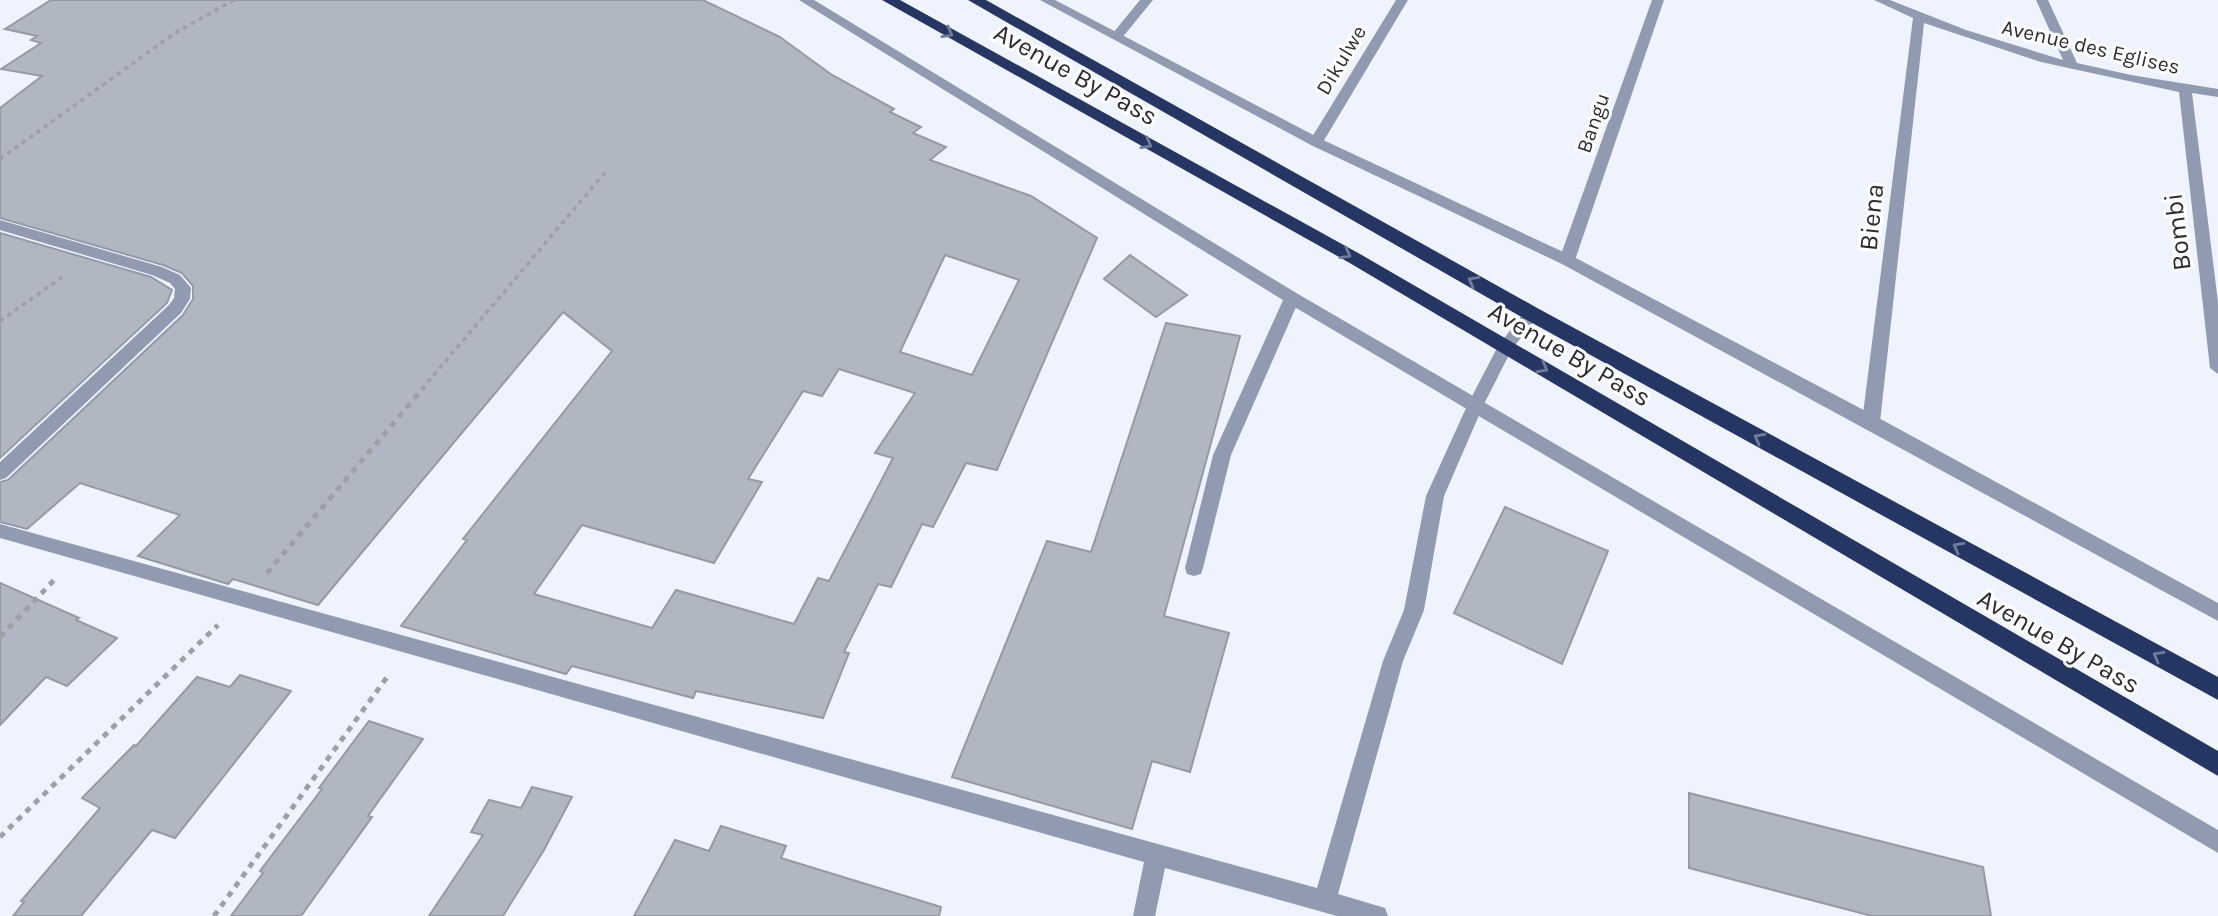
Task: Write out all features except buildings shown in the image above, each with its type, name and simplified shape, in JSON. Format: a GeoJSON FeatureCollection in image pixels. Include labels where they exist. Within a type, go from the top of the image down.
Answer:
{"type":"FeatureCollection","features":[{"type":"Feature","properties":{"kind":"highway","name":"Avenue By Pass"},"geometry":{"type":"LineString","coordinates":[[889,0],[1354,258],[2218,764]]}},
{"type":"Feature","properties":{"kind":"highway","name":"Avenue By Pass"},"geometry":{"type":"LineString","coordinates":[[975,0],[1532,314],[2218,689]]}},
{"type":"Feature","properties":{"kind":"street"},"geometry":{"type":"LineString","coordinates":[[806,0],[1292,298],[2218,842]]}},
{"type":"Feature","properties":{"kind":"street"},"geometry":{"type":"LineString","coordinates":[[1046,0],[1316,142],[1567,260],[1871,422],[2218,613]]}},
{"type":"Feature","properties":{"kind":"street"},"geometry":{"type":"LineString","coordinates":[[1117,36],[1147,0]]}},
{"type":"Feature","properties":{"kind":"street","name":"Dikulwe"},"geometry":{"type":"LineString","coordinates":[[1316,142],[1402,0]]}},
{"type":"Feature","properties":{"kind":"street","name":"Bangu"},"geometry":{"type":"LineString","coordinates":[[1567,260],[1658,0]]}},
{"type":"Feature","properties":{"kind":"street","name":"Avenue des Eglises"},"geometry":{"type":"LineString","coordinates":[[1880,0],[1920,18],[2002,48],[2072,66],[2218,93]]}},
{"type":"Feature","properties":{"kind":"street"},"geometry":{"type":"LineString","coordinates":[[2042,0],[2072,66]]}},
{"type":"Feature","properties":{"kind":"street","name":"Biena"},"geometry":{"type":"LineString","coordinates":[[1871,422],[1910,76],[1920,18]]}},
{"type":"Feature","properties":{"kind":"street","name":"Bombi"},"geometry":{"type":"LineString","coordinates":[[2185,89],[2218,368]]}},
{"type":"Feature","properties":{"kind":"street"},"geometry":{"type":"LineString","coordinates":[[0,225],[157,271],[175,279],[183,288],[182,299],[175,309],[0,473]]}},
{"type":"Feature","properties":{"kind":"street"},"geometry":{"type":"LineString","coordinates":[[1194,568],[1222,455],[1292,298]]}},
{"type":"Feature","properties":{"kind":"street"},"geometry":{"type":"LineString","coordinates":[[1325,901],[1393,661],[1414,610],[1435,496],[1475,406],[1506,346],[1532,314]]}},
{"type":"Feature","properties":{"kind":"street"},"geometry":{"type":"LineString","coordinates":[[0,531],[1377,916]]}},
{"type":"Feature","properties":{"kind":"street"},"geometry":{"type":"LineString","coordinates":[[1144,916],[1157,854]]}},
{"type":"Feature","properties":{"kind":"path"},"geometry":{"type":"LineString","coordinates":[[0,159],[175,33],[234,0]]}},
{"type":"Feature","properties":{"kind":"path"},"geometry":{"type":"LineString","coordinates":[[0,836],[245,598],[608,169]]}},
{"type":"Feature","properties":{"kind":"path"},"geometry":{"type":"LineString","coordinates":[[0,321],[94,253]]}},
{"type":"Feature","properties":{"kind":"path"},"geometry":{"type":"LineString","coordinates":[[0,637],[79,555]]}},
{"type":"Feature","properties":{"kind":"path"},"geometry":{"type":"LineString","coordinates":[[214,916],[409,646]]}}]}
